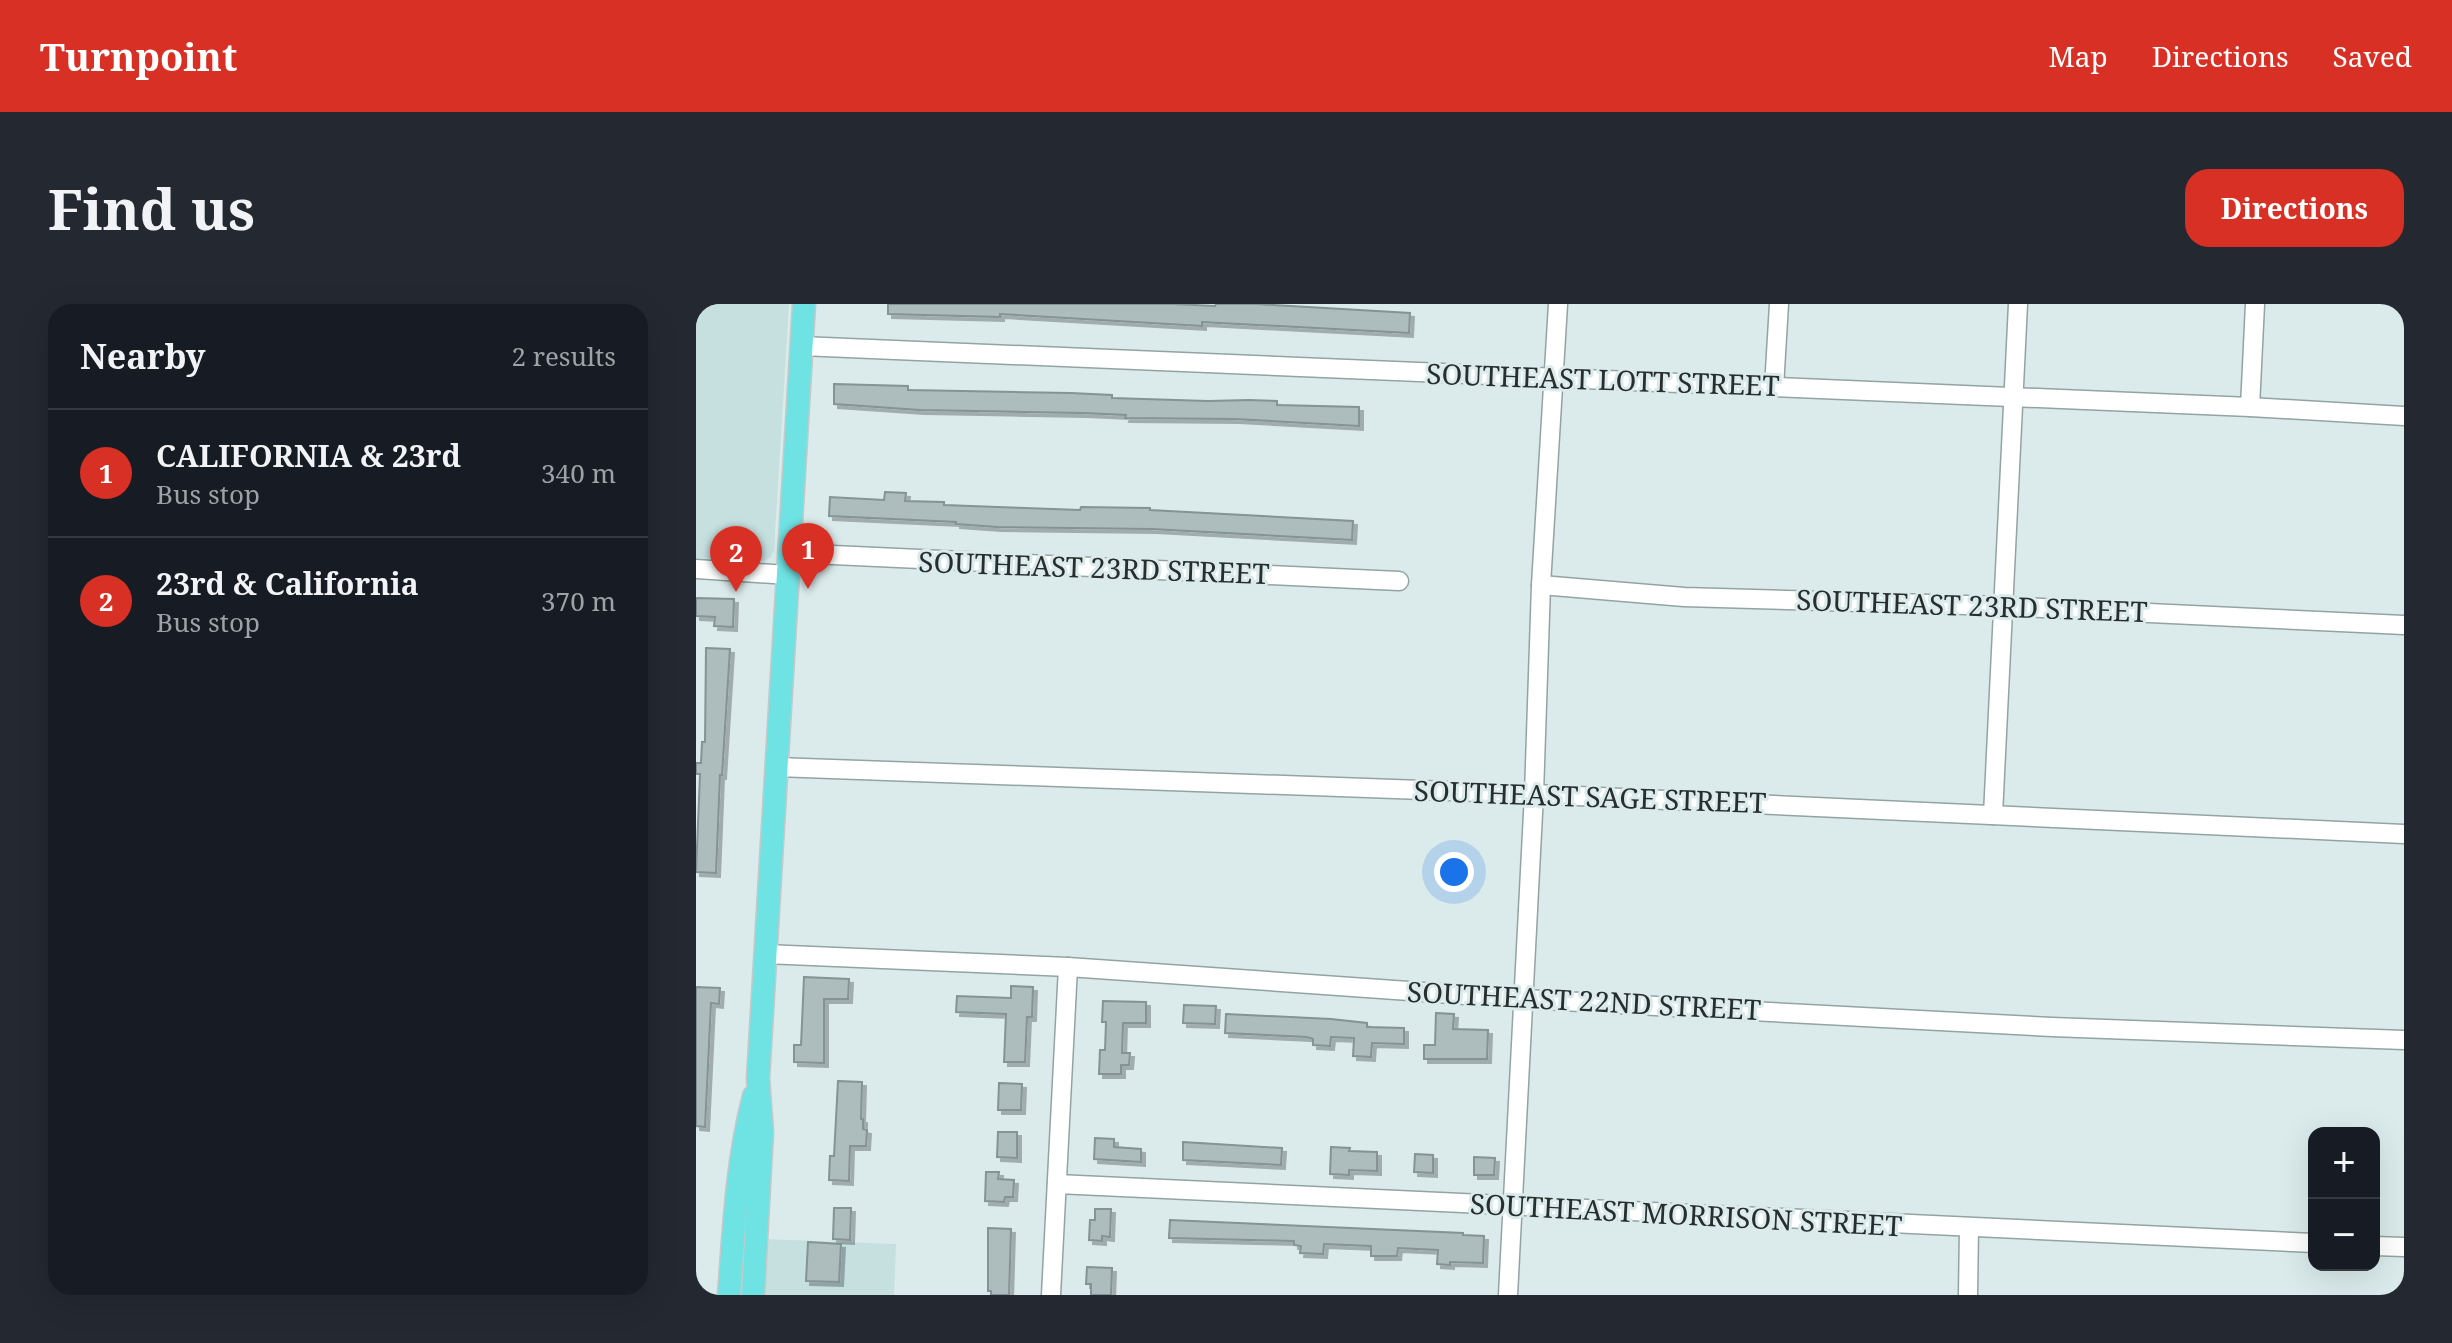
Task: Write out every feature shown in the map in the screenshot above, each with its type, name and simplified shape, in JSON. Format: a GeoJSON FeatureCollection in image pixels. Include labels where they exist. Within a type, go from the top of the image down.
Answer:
{"type":"FeatureCollection","features":[{"type":"Feature","properties":{"kind":"main road"},"geometry":{"type":"LineString","coordinates":[[753,1295],[762,1132],[758,1079],[804,304]]}},
{"type":"Feature","properties":{"kind":"main road"},"geometry":{"type":"LineString","coordinates":[[729,1295],[746,1126],[758,1079]]}},
{"type":"Feature","properties":{"kind":"street"},"geometry":{"type":"LineString","coordinates":[[1508,1295],[1534,794],[1541,585],[1558,304]]}},
{"type":"Feature","properties":{"kind":"street"},"geometry":{"type":"LineString","coordinates":[[1774,387],[1779,304]]}},
{"type":"Feature","properties":{"kind":"street"},"geometry":{"type":"LineString","coordinates":[[1993,815],[2018,304]]}},
{"type":"Feature","properties":{"kind":"street"},"geometry":{"type":"LineString","coordinates":[[2250,407],[2255,304]]}},
{"type":"Feature","properties":{"kind":"street","name":"SOUTHEAST LOTT STREET"},"geometry":{"type":"LineString","coordinates":[[801,346],[2404,416]]}},
{"type":"Feature","properties":{"kind":"street","name":"SOUTHEAST 23RD STREET"},"geometry":{"type":"LineString","coordinates":[[696,569],[789,564],[1399,581]]}},
{"type":"Feature","properties":{"kind":"street","name":"SOUTHEAST 23RD STREET"},"geometry":{"type":"LineString","coordinates":[[1541,585],[1684,597],[2002,606],[2404,625]]}},
{"type":"Feature","properties":{"kind":"street","name":"SOUTHEAST SAGE STREET"},"geometry":{"type":"LineString","coordinates":[[776,767],[1534,794],[2404,834]]}},
{"type":"Feature","properties":{"kind":"street","name":"SOUTHEAST 22ND STREET"},"geometry":{"type":"LineString","coordinates":[[765,954],[1068,967],[1523,999],[2052,1027],[2404,1040]]}},
{"type":"Feature","properties":{"kind":"street"},"geometry":{"type":"LineString","coordinates":[[1051,1295],[1068,967]]}},
{"type":"Feature","properties":{"kind":"street","name":"SOUTHEAST MORRISON STREET"},"geometry":{"type":"LineString","coordinates":[[1057,1184],[2308,1243]]}},
{"type":"Feature","properties":{"kind":"street"},"geometry":{"type":"LineString","coordinates":[[1968,1295],[1969,1228]]}},
{"type":"Feature","properties":{"kind":"street"},"geometry":{"type":"LineString","coordinates":[[2380,1246],[2404,1247]]}},
{"type":"Feature","properties":{"kind":"shaded area"},"geometry":{"type":"Polygon","coordinates":[[[696,304],[789,304],[774,550],[771,557],[764,561],[696,558],[696,304]]]}},
{"type":"Feature","properties":{"kind":"shaded area"},"geometry":{"type":"Polygon","coordinates":[[[764,1239],[896,1244],[894,1295],[761,1295],[764,1239]]]}},
{"type":"Feature","properties":{"kind":"building"},"geometry":{"type":"Polygon","coordinates":[[[888,304],[1256,304],[1410,313],[1409,333],[1202,322],[1202,326],[1000,314],[1000,317],[888,314],[888,304]]]}},
{"type":"Feature","properties":{"kind":"building"},"geometry":{"type":"Polygon","coordinates":[[[834,384],[908,386],[908,390],[1071,393],[1112,395],[1112,398],[1277,401],[1277,405],[1359,407],[1359,426],[834,404],[834,384]]]}},
{"type":"Feature","properties":{"kind":"building"},"geometry":{"type":"Polygon","coordinates":[[[885,492],[906,493],[905,501],[944,502],[944,505],[1080,510],[1081,507],[1150,508],[1353,521],[1352,540],[1152,529],[997,527],[829,516],[830,497],[884,500],[885,492]]]}},
{"type":"Feature","properties":{"kind":"building"},"geometry":{"type":"Polygon","coordinates":[[[696,598],[734,599],[733,627],[714,626],[715,617],[696,616],[696,598]]]}},
{"type":"Feature","properties":{"kind":"building"},"geometry":{"type":"Polygon","coordinates":[[[706,648],[730,649],[716,873],[696,872],[700,774],[696,774],[696,763],[701,763],[702,742],[705,742],[706,648]]]}},
{"type":"Feature","properties":{"kind":"building"},"geometry":{"type":"Polygon","coordinates":[[[804,977],[849,979],[848,999],[824,999],[824,1063],[794,1062],[794,1045],[801,1045],[804,977]]]}},
{"type":"Feature","properties":{"kind":"building"},"geometry":{"type":"Polygon","coordinates":[[[1011,986],[1033,987],[1032,1017],[1027,1017],[1025,1062],[1004,1062],[1006,1014],[956,1012],[957,996],[1011,998],[1011,986]]]}},
{"type":"Feature","properties":{"kind":"building"},"geometry":{"type":"Polygon","coordinates":[[[696,987],[720,988],[719,1004],[711,1003],[705,1127],[696,1126],[696,987]]]}},
{"type":"Feature","properties":{"kind":"building"},"geometry":{"type":"Polygon","coordinates":[[[1103,1001],[1146,1002],[1146,1023],[1123,1023],[1122,1053],[1130,1053],[1129,1065],[1121,1065],[1121,1074],[1099,1074],[1100,1050],[1105,1050],[1103,1001]]]}},
{"type":"Feature","properties":{"kind":"building"},"geometry":{"type":"Polygon","coordinates":[[[1184,1005],[1216,1006],[1215,1024],[1183,1023],[1184,1005]]]}},
{"type":"Feature","properties":{"kind":"building"},"geometry":{"type":"Polygon","coordinates":[[[1436,1013],[1454,1014],[1453,1029],[1488,1030],[1487,1059],[1424,1059],[1424,1045],[1435,1045],[1436,1013]]]}},
{"type":"Feature","properties":{"kind":"building"},"geometry":{"type":"Polygon","coordinates":[[[1226,1014],[1331,1019],[1367,1023],[1367,1027],[1404,1028],[1404,1044],[1372,1043],[1371,1057],[1353,1056],[1354,1038],[1331,1037],[1330,1046],[1313,1045],[1313,1039],[1307,1037],[1225,1033],[1226,1014]]]}},
{"type":"Feature","properties":{"kind":"building"},"geometry":{"type":"Polygon","coordinates":[[[838,1081],[862,1082],[861,1119],[863,1129],[867,1130],[866,1146],[850,1146],[849,1181],[829,1180],[830,1156],[834,1156],[838,1081]]]}},
{"type":"Feature","properties":{"kind":"building"},"geometry":{"type":"Polygon","coordinates":[[[999,1083],[1022,1084],[1021,1110],[998,1110],[999,1083]]]}},
{"type":"Feature","properties":{"kind":"building"},"geometry":{"type":"Polygon","coordinates":[[[998,1132],[1017,1132],[1017,1158],[997,1157],[998,1132]]]}},
{"type":"Feature","properties":{"kind":"building"},"geometry":{"type":"Polygon","coordinates":[[[1095,1138],[1114,1139],[1114,1147],[1141,1149],[1141,1162],[1094,1159],[1095,1138]]]}},
{"type":"Feature","properties":{"kind":"building"},"geometry":{"type":"Polygon","coordinates":[[[1183,1142],[1282,1148],[1281,1165],[1183,1160],[1183,1142]]]}},
{"type":"Feature","properties":{"kind":"building"},"geometry":{"type":"Polygon","coordinates":[[[1331,1147],[1377,1152],[1377,1171],[1349,1170],[1349,1175],[1330,1174],[1331,1147]]]}},
{"type":"Feature","properties":{"kind":"building"},"geometry":{"type":"Polygon","coordinates":[[[1415,1154],[1433,1155],[1433,1173],[1414,1172],[1415,1154]]]}},
{"type":"Feature","properties":{"kind":"building"},"geometry":{"type":"Polygon","coordinates":[[[1474,1157],[1495,1158],[1494,1175],[1474,1175],[1474,1157]]]}},
{"type":"Feature","properties":{"kind":"building"},"geometry":{"type":"Polygon","coordinates":[[[986,1172],[999,1172],[998,1179],[1014,1180],[1013,1197],[1005,1197],[1004,1202],[985,1201],[986,1172]]]}},
{"type":"Feature","properties":{"kind":"building"},"geometry":{"type":"Polygon","coordinates":[[[834,1208],[851,1208],[850,1240],[833,1239],[834,1208]]]}},
{"type":"Feature","properties":{"kind":"building"},"geometry":{"type":"Polygon","coordinates":[[[1095,1209],[1111,1209],[1110,1237],[1102,1236],[1102,1241],[1089,1240],[1090,1220],[1095,1220],[1095,1209]]]}},
{"type":"Feature","properties":{"kind":"building"},"geometry":{"type":"Polygon","coordinates":[[[1170,1220],[1463,1233],[1484,1236],[1483,1263],[1437,1264],[1438,1250],[1398,1248],[1397,1256],[1371,1256],[1371,1246],[1324,1244],[1323,1254],[1300,1253],[1301,1246],[1294,1245],[1294,1241],[1169,1238],[1170,1220]]]}},
{"type":"Feature","properties":{"kind":"building"},"geometry":{"type":"Polygon","coordinates":[[[988,1228],[1011,1229],[1009,1295],[991,1295],[988,1291],[988,1228]]]}},
{"type":"Feature","properties":{"kind":"building"},"geometry":{"type":"Polygon","coordinates":[[[808,1242],[841,1244],[839,1282],[806,1281],[808,1242]]]}},
{"type":"Feature","properties":{"kind":"building"},"geometry":{"type":"Polygon","coordinates":[[[1087,1267],[1112,1268],[1111,1295],[1091,1295],[1091,1284],[1086,1284],[1087,1267]]]}},
{"type":"Feature","properties":{"kind":"place","name":"CALIFORNIA & 23rd"},"geometry":{"type":"Point","coordinates":[808,589]}},
{"type":"Feature","properties":{"kind":"place","name":"23rd & California"},"geometry":{"type":"Point","coordinates":[736,592]}}]}
